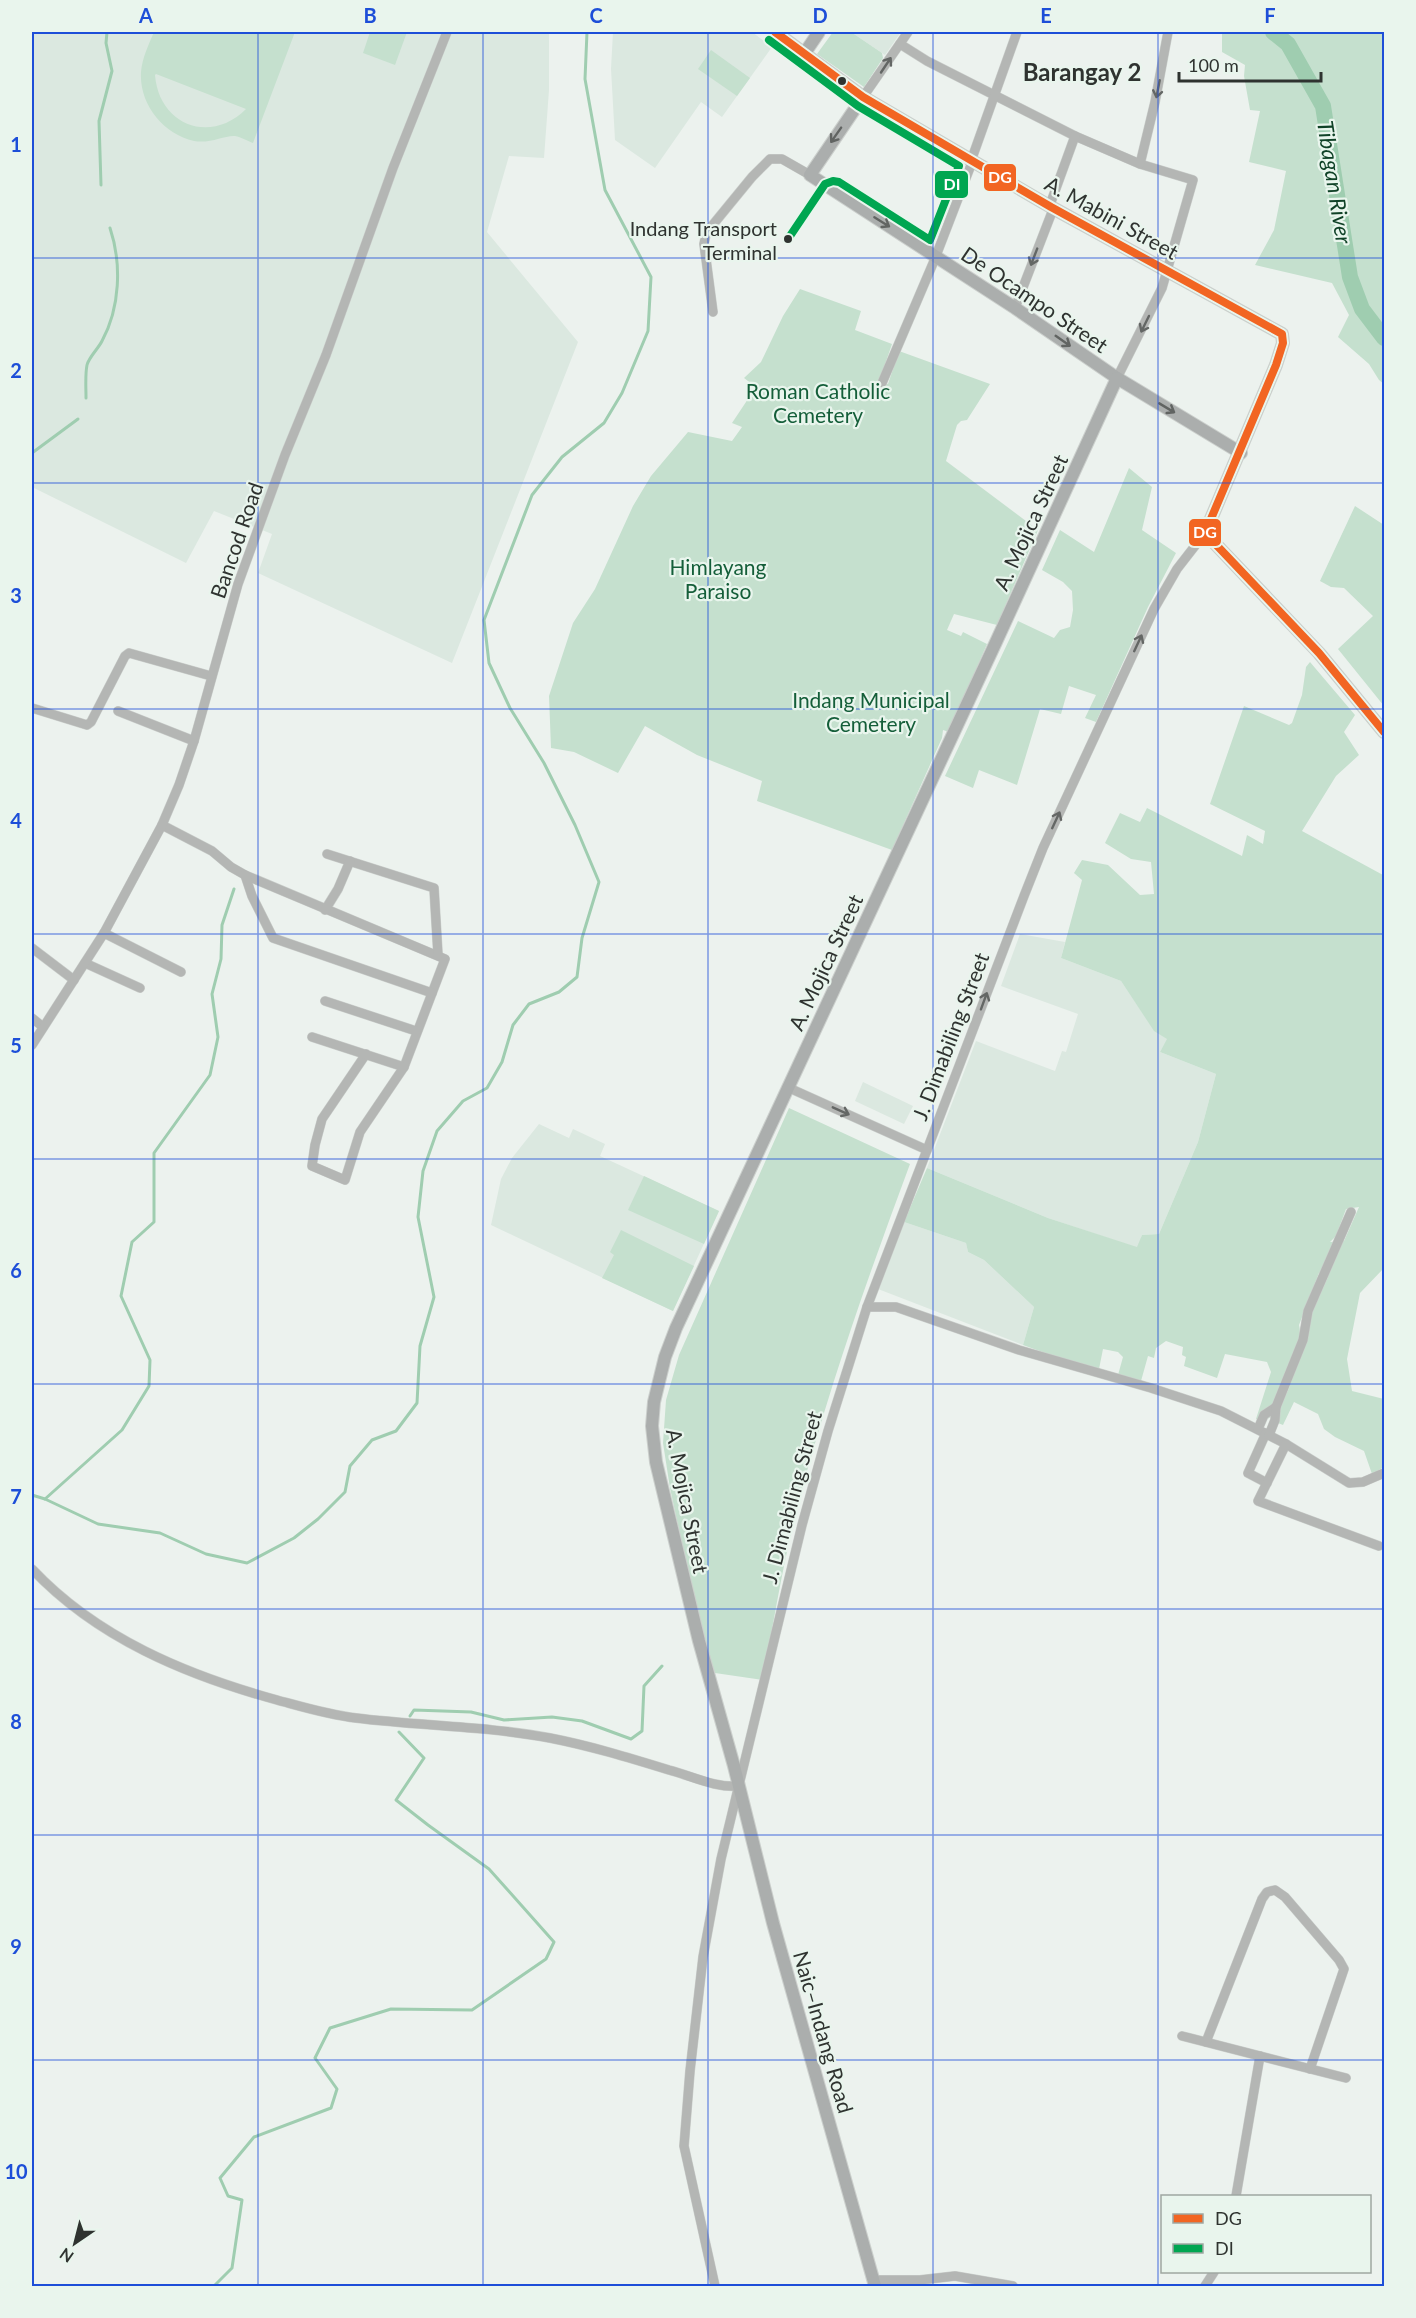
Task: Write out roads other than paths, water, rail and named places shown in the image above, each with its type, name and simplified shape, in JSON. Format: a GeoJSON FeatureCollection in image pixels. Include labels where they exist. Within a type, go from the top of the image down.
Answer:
{"type":"FeatureCollection","features":[{"type":"Feature","properties":{"kind":"main road","name":"A. Mabini Street"},"geometry":{"type":"LineString","coordinates":[[775,32],[863,97],[970,161],[1282,334]]}},
{"type":"Feature","properties":{"kind":"main road"},"geometry":{"type":"LineString","coordinates":[[804,54],[819,32]]}},
{"type":"Feature","properties":{"kind":"main road"},"geometry":{"type":"LineString","coordinates":[[810,175],[863,97]]}},
{"type":"Feature","properties":{"kind":"main road","name":"De Ocampo Street"},"geometry":{"type":"LineString","coordinates":[[810,175],[1117,378],[1240,453]]}},
{"type":"Feature","properties":{"kind":"main road","name":"J. Dimabiling Street"},"geometry":{"type":"LineString","coordinates":[[1205,533],[1282,348],[1284,341],[1282,334]]}},
{"type":"Feature","properties":{"kind":"main road","name":"A. Mojica Street"},"geometry":{"type":"LineString","coordinates":[[739,1786],[699,1641],[656,1462],[652,1414],[658,1382],[669,1344],[1117,378]]}},
{"type":"Feature","properties":{"kind":"main road"},"geometry":{"type":"LineString","coordinates":[[1205,533],[1319,653],[1384,732]]}},
{"type":"Feature","properties":{"kind":"main road","name":"Naic–Indang Road"},"geometry":{"type":"LineString","coordinates":[[739,1786],[773,1923],[874,2283]]}},
{"type":"Feature","properties":{"kind":"street","name":"Bancod Road"},"geometry":{"type":"LineString","coordinates":[[32,1045],[104,933],[162,825],[194,741],[238,584],[285,455],[326,355],[393,168],[447,32]]}},
{"type":"Feature","properties":{"kind":"street"},"geometry":{"type":"LineString","coordinates":[[863,97],[908,32]]}},
{"type":"Feature","properties":{"kind":"street"},"geometry":{"type":"LineString","coordinates":[[882,383],[971,165],[970,161],[1017,32]]}},
{"type":"Feature","properties":{"kind":"street"},"geometry":{"type":"LineString","coordinates":[[900,44],[927,61],[1075,136],[1140,164],[1155,102],[1167,32]]}},
{"type":"Feature","properties":{"kind":"street"},"geometry":{"type":"LineString","coordinates":[[1014,308],[1052,212],[1051,202],[1075,136]]}},
{"type":"Feature","properties":{"kind":"street"},"geometry":{"type":"LineString","coordinates":[[713,312],[704,244],[711,226],[770,159],[782,159],[810,175]]}},
{"type":"Feature","properties":{"kind":"street","name":"A. Mojica Street"},"geometry":{"type":"LineString","coordinates":[[1117,378],[1155,304],[1168,270],[1193,180],[1140,164]]}},
{"type":"Feature","properties":{"kind":"street","name":"J. Dimabiling Street"},"geometry":{"type":"LineString","coordinates":[[715,2286],[684,2146],[703,1957],[721,1859],[802,1525],[834,1411],[867,1307],[1043,848],[1154,609],[1176,569],[1205,533]]}},
{"type":"Feature","properties":{"kind":"street"},"geometry":{"type":"LineString","coordinates":[[32,708],[87,725],[91,722],[125,656],[129,653],[211,676]]}},
{"type":"Feature","properties":{"kind":"street"},"geometry":{"type":"LineString","coordinates":[[118,711],[194,741]]}},
{"type":"Feature","properties":{"kind":"street"},"geometry":{"type":"LineString","coordinates":[[162,825],[208,848],[245,875],[446,959],[416,1031],[404,1067],[360,1131],[345,1180],[312,1166],[315,1145],[322,1119],[366,1054]]}},
{"type":"Feature","properties":{"kind":"street"},"geometry":{"type":"LineString","coordinates":[[327,854],[434,888],[438,956]]}},
{"type":"Feature","properties":{"kind":"street"},"geometry":{"type":"LineString","coordinates":[[325,910],[350,861]]}},
{"type":"Feature","properties":{"kind":"street"},"geometry":{"type":"LineString","coordinates":[[245,875],[252,896],[273,938],[432,993]]}},
{"type":"Feature","properties":{"kind":"street"},"geometry":{"type":"LineString","coordinates":[[104,933],[181,972]]}},
{"type":"Feature","properties":{"kind":"street"},"geometry":{"type":"LineString","coordinates":[[32,948],[74,980]]}},
{"type":"Feature","properties":{"kind":"street"},"geometry":{"type":"LineString","coordinates":[[85,963],[141,988]]}},
{"type":"Feature","properties":{"kind":"street"},"geometry":{"type":"LineString","coordinates":[[325,1001],[416,1031]]}},
{"type":"Feature","properties":{"kind":"street"},"geometry":{"type":"LineString","coordinates":[[32,1018],[43,1027]]}},
{"type":"Feature","properties":{"kind":"street"},"geometry":{"type":"LineString","coordinates":[[312,1037],[404,1067]]}},
{"type":"Feature","properties":{"kind":"street"},"geometry":{"type":"LineString","coordinates":[[787,1087],[927,1150]]}},
{"type":"Feature","properties":{"kind":"street"},"geometry":{"type":"LineString","coordinates":[[1267,1483],[1248,1473],[1264,1432],[1275,1420],[1276,1407],[1302,1345],[1308,1311],[1351,1212]]}},
{"type":"Feature","properties":{"kind":"street"},"geometry":{"type":"LineString","coordinates":[[867,1307],[896,1306],[1019,1350],[1221,1411],[1286,1444],[1345,1481],[1363,1482],[1384,1473]]}},
{"type":"Feature","properties":{"kind":"street"},"geometry":{"type":"LineString","coordinates":[[1286,1444],[1267,1483],[1256,1497],[1258,1501],[1378,1546]]}},
{"type":"Feature","properties":{"kind":"street"},"geometry":{"type":"LineString","coordinates":[[32,1569],[72,1606],[126,1642],[182,1669],[227,1686],[302,1707],[353,1718],[549,1738],[598,1749],[718,1785],[739,1786]]}},
{"type":"Feature","properties":{"kind":"street"},"geometry":{"type":"LineString","coordinates":[[1206,2042],[1260,1902],[1267,1892],[1277,1891],[1339,1960],[1344,1969],[1310,2069]]}},
{"type":"Feature","properties":{"kind":"street"},"geometry":{"type":"LineString","coordinates":[[1182,2036],[1346,2078]]}},
{"type":"Feature","properties":{"kind":"street"},"geometry":{"type":"LineString","coordinates":[[1236,2195],[1260,2056]]}},
{"type":"Feature","properties":{"kind":"street"},"geometry":{"type":"LineString","coordinates":[[1205,2286],[1213,2273]]}},
{"type":"Feature","properties":{"kind":"street"},"geometry":{"type":"LineString","coordinates":[[874,2283],[955,2276],[1013,2286]]}},
{"type":"Feature","properties":{"kind":"waterway"},"geometry":{"type":"LineString","coordinates":[[101,185],[99,121],[112,71],[106,43],[107,32]]}},
{"type":"Feature","properties":{"kind":"waterway"},"geometry":{"type":"LineString","coordinates":[[32,1495],[98,1524],[160,1533],[206,1554],[247,1563],[294,1538],[318,1519],[345,1492],[350,1466],[372,1440],[396,1431],[417,1403],[420,1346],[434,1297],[418,1217],[423,1171],[437,1131],[463,1101],[487,1088],[502,1062],[513,1025],[529,1004],[559,992],[577,977],[582,938],[599,882],[575,825],[544,763],[510,708],[489,663],[484,620],[532,495],[562,457],[604,423],[622,393],[648,331],[651,277],[605,190],[585,79],[587,32]]}},
{"type":"Feature","properties":{"kind":"waterway","name":"Tibagan River"},"geometry":{"type":"LineString","coordinates":[[1273,32],[1288,44],[1323,106],[1350,277],[1362,309],[1384,338]]}},
{"type":"Feature","properties":{"kind":"waterway"},"geometry":{"type":"LineString","coordinates":[[86,398],[87,365],[108,328],[116,300],[116,256],[110,228]]}},
{"type":"Feature","properties":{"kind":"waterway"},"geometry":{"type":"LineString","coordinates":[[32,453],[78,419]]}},
{"type":"Feature","properties":{"kind":"waterway"},"geometry":{"type":"LineString","coordinates":[[45,1499],[122,1430],[149,1386],[150,1360],[121,1296],[132,1242],[154,1222],[154,1153],[210,1075],[218,1037],[212,994],[221,959],[222,925],[234,889]]}},
{"type":"Feature","properties":{"kind":"waterway"},"geometry":{"type":"LineString","coordinates":[[410,1716],[414,1710],[471,1712],[504,1720],[552,1717],[582,1721],[631,1739],[642,1731],[644,1686],[662,1666]]}},
{"type":"Feature","properties":{"kind":"waterway"},"geometry":{"type":"LineString","coordinates":[[214,2286],[232,2268],[242,2200],[228,2196],[220,2178],[254,2137],[331,2108],[337,2089],[315,2058],[330,2028],[391,2009],[472,2010],[546,1959],[554,1942],[489,1869],[396,1800],[424,1758],[399,1732]]}},
{"type":"Feature","properties":{"kind":"place","name":"Indang Transport Terminal"},"geometry":{"type":"Point","coordinates":[788,239]}},
{"type":"Feature","properties":{"kind":"district","name":"Barangay 2"},"geometry":{"type":"Point","coordinates":[1082,71]}},
{"type":"Feature","properties":{"kind":"park label","name":"Roman Catholic Cemetery"},"geometry":{"type":"Point","coordinates":[818,402]}},
{"type":"Feature","properties":{"kind":"park label","name":"Himlayang Paraiso"},"geometry":{"type":"Point","coordinates":[718,578]}},
{"type":"Feature","properties":{"kind":"park label","name":"Indang Municipal Cemetery"},"geometry":{"type":"Point","coordinates":[871,711]}}]}
